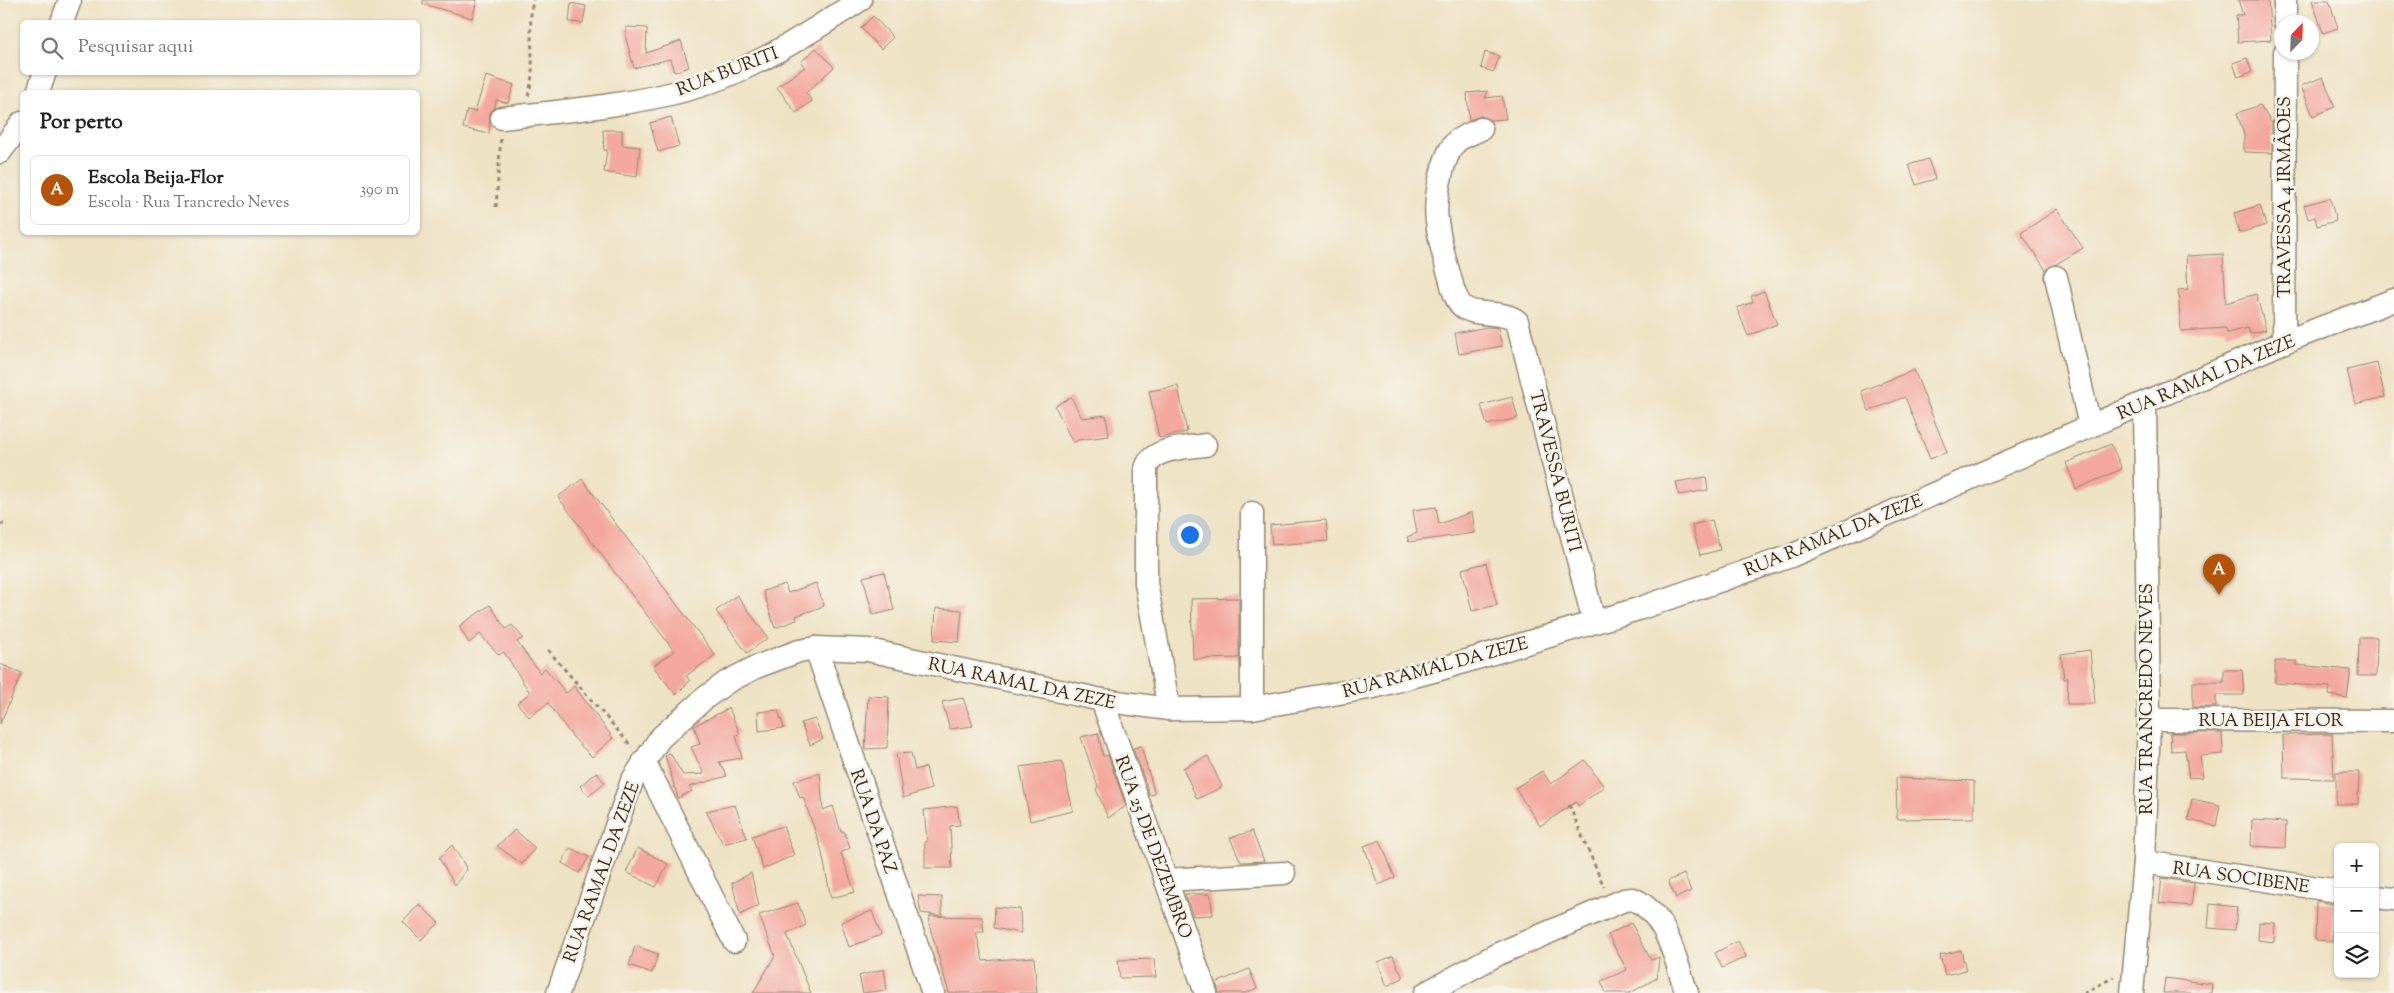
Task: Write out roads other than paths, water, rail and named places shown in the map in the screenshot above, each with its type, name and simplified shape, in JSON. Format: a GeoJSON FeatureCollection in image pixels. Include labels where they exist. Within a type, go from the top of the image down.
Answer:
{"type":"FeatureCollection","features":[{"type":"Feature","properties":{"kind":"street"},"geometry":{"type":"LineString","coordinates":[[63,20],[70,0]]}},
{"type":"Feature","properties":{"kind":"street","name":"RUA BURITI"},"geometry":{"type":"LineString","coordinates":[[512,117],[617,104],[683,90],[705,83],[788,47],[860,0]]}},
{"type":"Feature","properties":{"kind":"street"},"geometry":{"type":"LineString","coordinates":[[2285,0],[2285,15]]}},
{"type":"Feature","properties":{"kind":"street","name":"TRAVESSA 4 IRMÃOES"},"geometry":{"type":"LineString","coordinates":[[2284,342],[2285,60]]}},
{"type":"Feature","properties":{"kind":"street"},"geometry":{"type":"LineString","coordinates":[[39,90],[44,75]]}},
{"type":"Feature","properties":{"kind":"street"},"geometry":{"type":"LineString","coordinates":[[0,152],[20,126]]}},
{"type":"Feature","properties":{"kind":"street","name":"TRAVESSA BURITI"},"geometry":{"type":"LineString","coordinates":[[1481,129],[1458,140],[1445,159],[1439,186],[1436,220],[1454,291],[1461,305],[1468,309],[1505,315],[1517,321],[1594,622]]}},
{"type":"Feature","properties":{"kind":"street"},"geometry":{"type":"LineString","coordinates":[[2056,277],[2090,426]]}},
{"type":"Feature","properties":{"kind":"street","name":"RUA RAMAL DA ZEZE"},"geometry":{"type":"LineString","coordinates":[[558,993],[632,780],[644,761],[670,728],[727,682],[756,667],[816,648],[868,650],[1102,700],[1168,709],[1252,708],[1374,686],[1437,670],[1638,609],[1791,556],[2145,404],[2284,342],[2394,300]]}},
{"type":"Feature","properties":{"kind":"street","name":"RUA TRANCREDO NEVES"},"geometry":{"type":"LineString","coordinates":[[2132,993],[2144,862],[2149,720],[2145,404]]}},
{"type":"Feature","properties":{"kind":"street"},"geometry":{"type":"LineString","coordinates":[[1168,709],[1146,583],[1146,469],[1147,463],[1157,454],[1205,445]]}},
{"type":"Feature","properties":{"kind":"street"},"geometry":{"type":"LineString","coordinates":[[1252,513],[1252,708]]}},
{"type":"Feature","properties":{"kind":"street","name":"RUA DA PAZ"},"geometry":{"type":"LineString","coordinates":[[816,648],[933,993]]}},
{"type":"Feature","properties":{"kind":"street","name":"RUA 25 DE DEZEMBRO"},"geometry":{"type":"LineString","coordinates":[[1102,700],[1206,993]]}},
{"type":"Feature","properties":{"kind":"street","name":"RUA BEIJA FLOR"},"geometry":{"type":"LineString","coordinates":[[2149,720],[2394,721]]}},
{"type":"Feature","properties":{"kind":"street"},"geometry":{"type":"LineString","coordinates":[[644,761],[734,942]]}},
{"type":"Feature","properties":{"kind":"street","name":"RUA SOCIBENE"},"geometry":{"type":"LineString","coordinates":[[2144,862],[2334,890]]}},
{"type":"Feature","properties":{"kind":"street"},"geometry":{"type":"LineString","coordinates":[[1166,880],[1284,873]]}},
{"type":"Feature","properties":{"kind":"street"},"geometry":{"type":"LineString","coordinates":[[2379,897],[2394,899]]}},
{"type":"Feature","properties":{"kind":"street"},"geometry":{"type":"LineString","coordinates":[[1426,993],[1498,954],[1612,905],[1633,899],[1654,913],[1664,930],[1687,993]]}},
{"type":"Feature","properties":{"kind":"place","name":"Escola Beija-Flor"},"geometry":{"type":"Point","coordinates":[2219,595]}}]}
